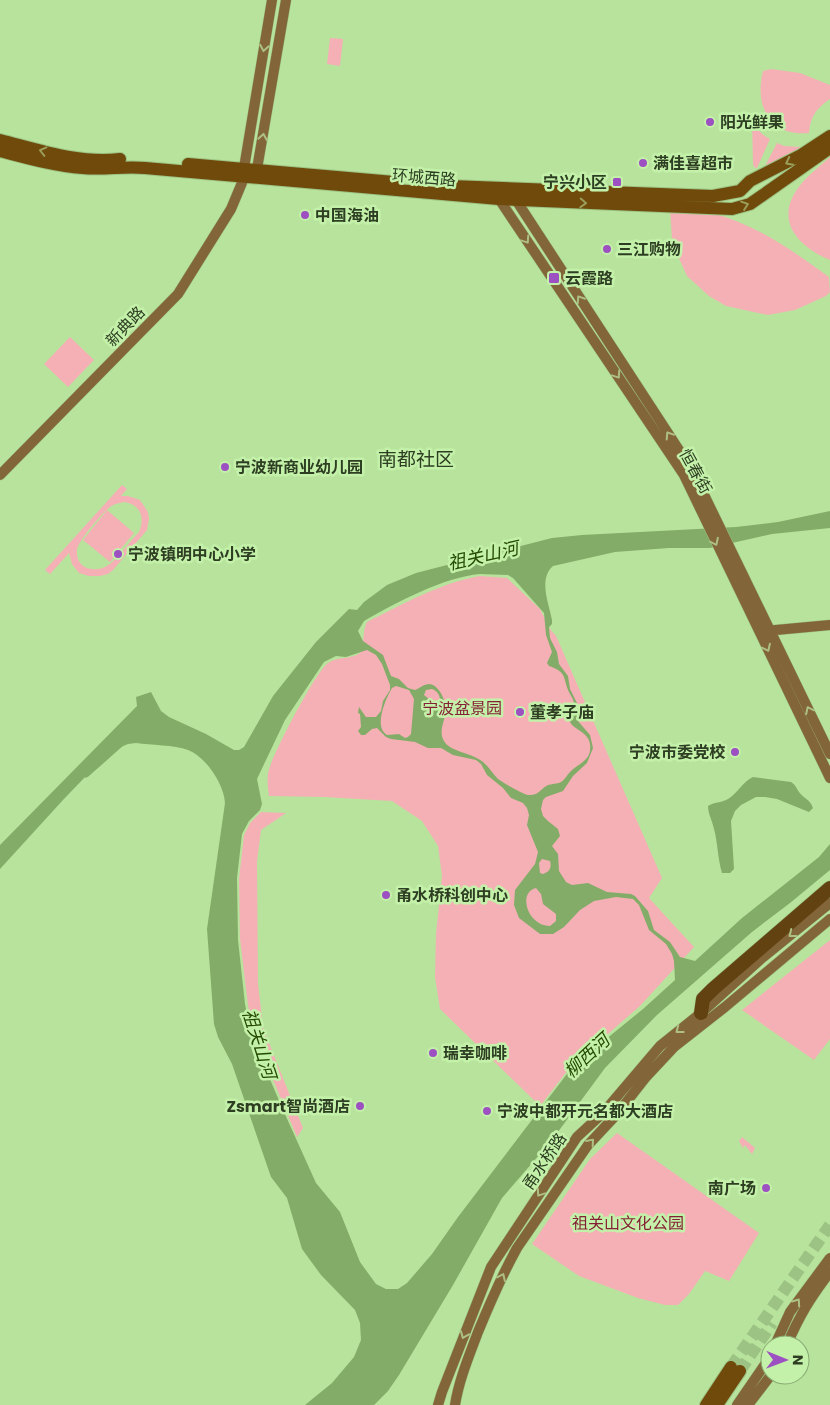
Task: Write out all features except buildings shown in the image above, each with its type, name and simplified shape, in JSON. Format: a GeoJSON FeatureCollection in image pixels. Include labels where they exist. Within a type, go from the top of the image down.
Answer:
{"type":"FeatureCollection","features":[{"type":"Feature","properties":{"kind":"highway"},"geometry":{"type":"LineString","coordinates":[[701,1013],[704,999],[713,989],[830,888]]}},
{"type":"Feature","properties":{"kind":"main road","name":"新典路"},"geometry":{"type":"LineString","coordinates":[[0,475],[178,294],[231,209],[244,173],[272,0]]}},
{"type":"Feature","properties":{"kind":"main road"},"geometry":{"type":"LineString","coordinates":[[258,169],[286,0]]}},
{"type":"Feature","properties":{"kind":"main road","name":"环城西路"},"geometry":{"type":"LineString","coordinates":[[0,151],[53,164],[104,170],[130,167],[244,173],[258,169],[426,185],[713,196],[740,191],[750,181],[801,155],[830,136]]}},
{"type":"Feature","properties":{"kind":"main road","name":"环城西路"},"geometry":{"type":"LineString","coordinates":[[0,140],[57,155],[83,159],[107,161],[124,159],[499,199],[732,209],[750,204],[830,148]]}},
{"type":"Feature","properties":{"kind":"main road","name":"恒春街"},"geometry":{"type":"LineString","coordinates":[[499,199],[705,509],[735,571],[759,631],[830,778]]}},
{"type":"Feature","properties":{"kind":"main road","name":"恒春街"},"geometry":{"type":"LineString","coordinates":[[516,200],[692,470],[705,509]]}},
{"type":"Feature","properties":{"kind":"main road","name":"恒春街"},"geometry":{"type":"LineString","coordinates":[[735,571],[770,630],[830,754]]}},
{"type":"Feature","properties":{"kind":"main road"},"geometry":{"type":"LineString","coordinates":[[759,631],[830,625]]}},
{"type":"Feature","properties":{"kind":"main road","name":"甬水桥路"},"geometry":{"type":"LineString","coordinates":[[438,1405],[491,1268],[577,1137],[604,1113],[660,1046],[701,1013],[762,958],[830,903]]}},
{"type":"Feature","properties":{"kind":"main road","name":"甬水桥路"},"geometry":{"type":"LineString","coordinates":[[455,1405],[458,1388],[469,1356],[490,1302],[508,1263],[588,1145],[674,1047],[725,1007],[830,918]]}},
{"type":"Feature","properties":{"kind":"main road"},"geometry":{"type":"LineString","coordinates":[[780,1335],[790,1312],[830,1258]]}},
{"type":"Feature","properties":{"kind":"main road"},"geometry":{"type":"LineString","coordinates":[[791,1335],[812,1296],[830,1272]]}},
{"type":"Feature","properties":{"kind":"main road"},"geometry":{"type":"LineString","coordinates":[[706,1405],[736,1369],[717,1405]]}},
{"type":"Feature","properties":{"kind":"main road"},"geometry":{"type":"LineString","coordinates":[[737,1405],[760,1372]]}},
{"type":"Feature","properties":{"kind":"main road"},"geometry":{"type":"LineString","coordinates":[[748,1405],[763,1385]]}},
{"type":"Feature","properties":{"kind":"green space"},"geometry":{"type":"Polygon","coordinates":[[[330,38],[343,39],[340,66],[327,64],[330,38]]]}},
{"type":"Feature","properties":{"kind":"green space"},"geometry":{"type":"Polygon","coordinates":[[[771,69],[800,73],[830,85],[830,99],[815,113],[809,133],[795,133],[784,130],[768,117],[763,107],[761,84],[763,71],[771,69]]]}},
{"type":"Feature","properties":{"kind":"green space"},"geometry":{"type":"Polygon","coordinates":[[[752,119],[764,136],[770,139],[757,168],[753,164],[752,119]]]}},
{"type":"Feature","properties":{"kind":"green space"},"geometry":{"type":"Polygon","coordinates":[[[777,143],[784,146],[801,147],[771,168],[763,170],[777,143]]]}},
{"type":"Feature","properties":{"kind":"green space"},"geometry":{"type":"Polygon","coordinates":[[[830,157],[830,260],[819,255],[801,241],[794,233],[788,214],[790,203],[796,191],[830,157]]]}},
{"type":"Feature","properties":{"kind":"green space"},"geometry":{"type":"Polygon","coordinates":[[[670,208],[708,212],[757,230],[786,247],[829,277],[830,292],[826,296],[795,310],[768,315],[726,306],[709,296],[687,276],[672,239],[670,208]]]}},
{"type":"Feature","properties":{"kind":"green space"},"geometry":{"type":"Polygon","coordinates":[[[70,337],[94,360],[68,387],[44,364],[70,337]]]}},
{"type":"Feature","properties":{"kind":"green space"},"geometry":{"type":"Polygon","coordinates":[[[122,485],[127,489],[121,496],[140,500],[148,512],[147,530],[108,574],[89,576],[79,573],[72,564],[69,553],[50,574],[45,570],[122,485]],[[125,502],[110,507],[86,534],[77,550],[77,557],[83,566],[99,569],[110,564],[139,532],[142,522],[140,513],[135,506],[125,502]]]}},
{"type":"Feature","properties":{"kind":"green space"},"geometry":{"type":"Polygon","coordinates":[[[107,510],[134,533],[110,562],[83,540],[107,510]]]}},
{"type":"Feature","properties":{"kind":"green space","name":"宁波盆景园"},"geometry":{"type":"Polygon","coordinates":[[[480,576],[507,578],[540,609],[550,629],[556,636],[662,878],[649,898],[694,947],[640,1006],[571,1066],[540,1106],[440,1009],[435,977],[436,934],[442,876],[438,846],[422,821],[392,801],[269,796],[268,790],[268,773],[271,764],[285,733],[314,681],[328,663],[360,653],[367,622],[436,589],[480,576]]]}},
{"type":"Feature","properties":{"kind":"green space"},"geometry":{"type":"Polygon","coordinates":[[[261,812],[286,813],[261,830],[257,862],[258,983],[263,1028],[303,1128],[297,1137],[254,1034],[248,1005],[240,939],[239,879],[244,835],[250,823],[261,812]]]}},
{"type":"Feature","properties":{"kind":"green space"},"geometry":{"type":"Polygon","coordinates":[[[830,940],[830,1039],[814,1060],[742,1010],[830,940]]]}},
{"type":"Feature","properties":{"kind":"green space","name":"祖关山文化公园"},"geometry":{"type":"Polygon","coordinates":[[[617,1133],[759,1233],[729,1281],[705,1271],[689,1294],[678,1305],[665,1305],[638,1298],[579,1276],[532,1244],[590,1159],[617,1133]]]}},
{"type":"Feature","properties":{"kind":"green space"},"geometry":{"type":"Polygon","coordinates":[[[742,1137],[755,1148],[752,1154],[745,1145],[743,1148],[739,1141],[742,1137]]]}},
{"type":"Feature","properties":{"kind":"water","name":"柳西河"},"geometry":{"type":"Polygon","coordinates":[[[830,511],[830,528],[772,534],[710,548],[669,548],[615,552],[553,566],[546,578],[545,585],[552,620],[552,624],[549,627],[550,638],[557,652],[559,664],[568,676],[570,689],[577,703],[578,721],[590,735],[593,748],[587,763],[573,776],[563,791],[546,797],[543,800],[541,809],[543,816],[558,829],[560,836],[552,846],[558,854],[559,871],[566,882],[572,885],[588,883],[607,892],[635,896],[648,911],[654,930],[670,942],[680,957],[695,961],[742,918],[819,857],[830,844],[830,870],[752,932],[657,1015],[605,1068],[552,1140],[502,1198],[453,1285],[388,1391],[374,1405],[305,1405],[332,1383],[354,1357],[361,1340],[360,1323],[355,1310],[321,1275],[302,1249],[287,1198],[271,1177],[232,1064],[218,1037],[214,1024],[207,929],[225,803],[218,780],[201,759],[188,750],[162,745],[128,744],[109,752],[0,869],[0,845],[137,706],[136,697],[151,692],[161,711],[169,717],[206,734],[234,750],[244,747],[273,696],[316,642],[349,609],[357,610],[364,602],[387,585],[416,573],[552,538],[736,527],[778,522],[830,511]],[[480,574],[436,585],[390,606],[364,621],[358,631],[363,641],[383,655],[391,676],[399,679],[408,688],[415,690],[429,684],[439,690],[446,708],[442,726],[442,737],[447,745],[474,756],[485,764],[498,779],[513,788],[532,795],[548,785],[561,782],[585,760],[590,749],[589,739],[570,722],[569,716],[574,704],[573,699],[563,675],[547,663],[552,652],[546,635],[544,613],[513,578],[508,575],[480,574]],[[367,650],[346,657],[336,656],[324,662],[285,720],[257,779],[262,804],[260,810],[249,821],[242,834],[237,878],[238,940],[245,1004],[251,1035],[316,1183],[340,1212],[360,1262],[376,1284],[386,1289],[398,1289],[407,1283],[432,1254],[573,1066],[643,1009],[675,980],[674,961],[666,944],[649,930],[639,905],[633,899],[616,897],[594,901],[580,910],[564,927],[553,934],[540,934],[519,918],[514,905],[515,890],[535,864],[538,852],[527,825],[529,815],[527,808],[523,803],[511,798],[503,788],[487,775],[481,764],[476,760],[453,755],[441,748],[428,748],[415,742],[391,739],[386,737],[377,728],[372,729],[365,735],[361,735],[358,731],[361,727],[360,714],[358,713],[359,707],[366,717],[376,717],[381,711],[383,701],[390,690],[390,685],[382,664],[376,655],[367,650]],[[396,686],[392,688],[384,705],[381,719],[383,731],[387,735],[399,734],[405,738],[408,737],[411,734],[414,699],[409,690],[396,686]],[[426,690],[424,695],[430,700],[431,705],[434,707],[438,705],[440,698],[434,690],[426,690]],[[542,859],[539,863],[540,873],[543,874],[550,869],[550,861],[542,859]],[[536,888],[530,891],[527,896],[528,909],[536,921],[542,925],[550,926],[556,921],[556,914],[543,904],[541,894],[536,888]]]}},
{"type":"Feature","properties":{"kind":"water"},"geometry":{"type":"Polygon","coordinates":[[[753,777],[791,782],[813,808],[809,812],[777,799],[765,797],[756,797],[741,805],[735,811],[731,821],[734,869],[730,873],[722,873],[708,806],[728,799],[746,781],[753,777]]]}},
{"type":"Feature","properties":{"kind":"waterway","name":"祖关山河"},"geometry":{"type":"LineString","coordinates":[[86,774],[121,743]]}},
{"type":"Feature","properties":{"kind":"tunnel"},"geometry":{"type":"LineString","coordinates":[[731,1367],[830,1225]]}},
{"type":"Feature","properties":{"kind":"tunnel"},"geometry":{"type":"LineString","coordinates":[[740,1371],[772,1323]]}},
{"type":"Feature","properties":{"kind":"place","name":"阳光鲜果"},"geometry":{"type":"Point","coordinates":[710,122]}},
{"type":"Feature","properties":{"kind":"place","name":"满佳喜超市"},"geometry":{"type":"Point","coordinates":[643,163]}},
{"type":"Feature","properties":{"kind":"place","name":"宁兴小区"},"geometry":{"type":"Point","coordinates":[617,182]}},
{"type":"Feature","properties":{"kind":"place","name":"中国海油"},"geometry":{"type":"Point","coordinates":[305,215]}},
{"type":"Feature","properties":{"kind":"place","name":"三江购物"},"geometry":{"type":"Point","coordinates":[607,249]}},
{"type":"Feature","properties":{"kind":"place","name":"云霞路"},"geometry":{"type":"Point","coordinates":[554,278]}},
{"type":"Feature","properties":{"kind":"place","name":"宁波新商业幼儿园"},"geometry":{"type":"Point","coordinates":[225,467]}},
{"type":"Feature","properties":{"kind":"place","name":"宁波镇明中心小学"},"geometry":{"type":"Point","coordinates":[118,554]}},
{"type":"Feature","properties":{"kind":"place","name":"董孝子庙"},"geometry":{"type":"Point","coordinates":[520,712]}},
{"type":"Feature","properties":{"kind":"place","name":"宁波市委党校"},"geometry":{"type":"Point","coordinates":[735,752]}},
{"type":"Feature","properties":{"kind":"place","name":"甬水桥科创中心"},"geometry":{"type":"Point","coordinates":[386,895]}},
{"type":"Feature","properties":{"kind":"place","name":"瑞幸咖啡"},"geometry":{"type":"Point","coordinates":[433,1053]}},
{"type":"Feature","properties":{"kind":"place","name":"Zsmart智尚酒店"},"geometry":{"type":"Point","coordinates":[360,1106]}},
{"type":"Feature","properties":{"kind":"place","name":"宁波中都开元名都大酒店"},"geometry":{"type":"Point","coordinates":[487,1111]}},
{"type":"Feature","properties":{"kind":"place","name":"南广场"},"geometry":{"type":"Point","coordinates":[766,1188]}},
{"type":"Feature","properties":{"kind":"district","name":"南都社区"},"geometry":{"type":"Point","coordinates":[416,459]}}]}
